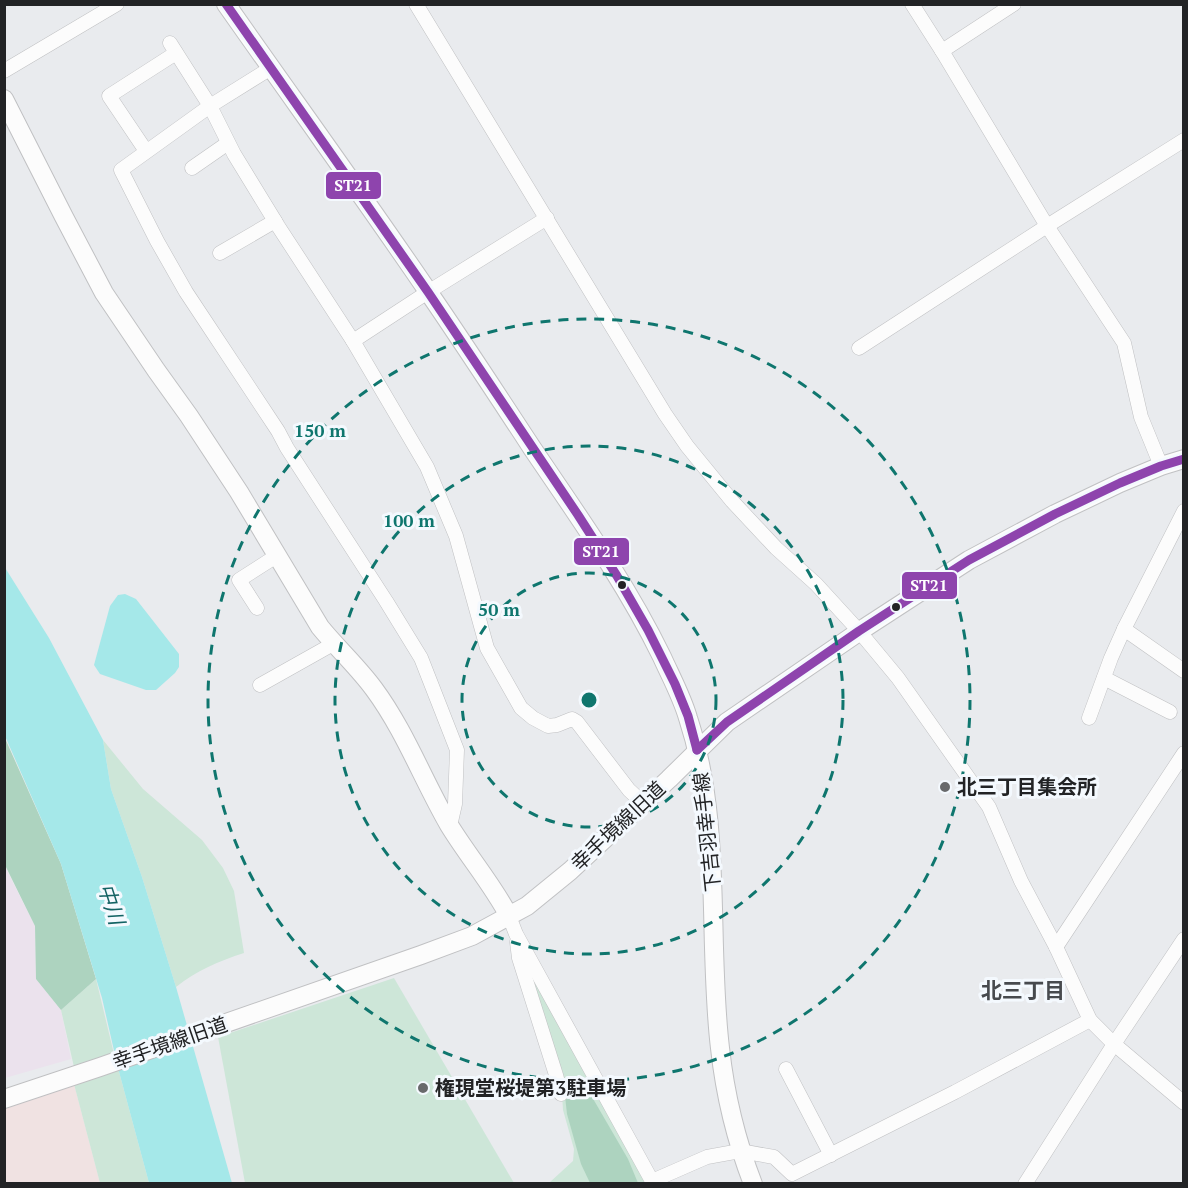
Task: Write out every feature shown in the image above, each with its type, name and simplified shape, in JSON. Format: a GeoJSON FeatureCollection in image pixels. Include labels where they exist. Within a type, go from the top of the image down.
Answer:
{"type":"FeatureCollection","features":[{"type":"Feature","properties":{"kind":"street"},"geometry":{"type":"LineString","coordinates":[[4,71],[117,4]]}},
{"type":"Feature","properties":{"kind":"street","name":"下吉羽幸手線"},"geometry":{"type":"LineString","coordinates":[[226,4],[428,292],[578,515],[648,630],[675,684],[688,716],[705,789],[712,854],[716,999],[720,1048],[740,1150],[753,1184]]}},
{"type":"Feature","properties":{"kind":"street"},"geometry":{"type":"LineString","coordinates":[[416,4],[665,414],[687,446],[732,501],[776,548],[816,584],[898,678],[989,807],[1021,880],[1090,1020],[1113,1044],[1184,1103]]}},
{"type":"Feature","properties":{"kind":"street"},"geometry":{"type":"LineString","coordinates":[[912,4],[1047,226],[1124,343],[1141,417],[1161,465]]}},
{"type":"Feature","properties":{"kind":"street"},"geometry":{"type":"LineString","coordinates":[[942,51],[1014,4]]}},
{"type":"Feature","properties":{"kind":"street"},"geometry":{"type":"LineString","coordinates":[[146,151],[109,96],[173,48],[210,106],[234,154],[353,342],[427,467],[456,536],[487,648],[521,708],[548,726],[572,719],[577,722],[629,790],[643,803]]}},
{"type":"Feature","properties":{"kind":"street"},"geometry":{"type":"LineString","coordinates":[[271,68],[210,106],[121,170],[186,292],[278,431],[421,658],[457,750],[455,804],[450,826]]}},
{"type":"Feature","properties":{"kind":"street"},"geometry":{"type":"LineString","coordinates":[[4,99],[104,293],[149,361],[196,425],[278,555],[320,627],[374,690],[404,737],[450,826],[499,897],[516,934],[652,1181],[707,1157],[740,1150],[774,1157],[792,1174],[955,1092],[1090,1020]]}},
{"type":"Feature","properties":{"kind":"street"},"geometry":{"type":"LineString","coordinates":[[859,348],[1184,140]]}},
{"type":"Feature","properties":{"kind":"street"},"geometry":{"type":"LineString","coordinates":[[192,168],[228,143]]}},
{"type":"Feature","properties":{"kind":"street"},"geometry":{"type":"LineString","coordinates":[[353,342],[547,218]]}},
{"type":"Feature","properties":{"kind":"street"},"geometry":{"type":"LineString","coordinates":[[220,253],[276,221]]}},
{"type":"Feature","properties":{"kind":"street","name":"幸手境線旧道"},"geometry":{"type":"LineString","coordinates":[[4,1099],[421,955],[472,936],[509,916],[527,906],[570,871],[727,722],[859,631],[969,560],[1054,514],[1161,465],[1184,459]]}},
{"type":"Feature","properties":{"kind":"street"},"geometry":{"type":"LineString","coordinates":[[1089,718],[1124,629],[1184,511]]}},
{"type":"Feature","properties":{"kind":"street"},"geometry":{"type":"LineString","coordinates":[[257,608],[239,580],[278,555]]}},
{"type":"Feature","properties":{"kind":"street"},"geometry":{"type":"LineString","coordinates":[[1124,629],[1184,670]]}},
{"type":"Feature","properties":{"kind":"street"},"geometry":{"type":"LineString","coordinates":[[260,685],[333,644]]}},
{"type":"Feature","properties":{"kind":"street"},"geometry":{"type":"LineString","coordinates":[[1104,678],[1170,712]]}},
{"type":"Feature","properties":{"kind":"street"},"geometry":{"type":"LineString","coordinates":[[1056,947],[1184,753]]}},
{"type":"Feature","properties":{"kind":"street"},"geometry":{"type":"LineString","coordinates":[[516,934],[519,958],[561,1094]]}},
{"type":"Feature","properties":{"kind":"street"},"geometry":{"type":"LineString","coordinates":[[1025,1184],[1113,1044],[1184,939]]}},
{"type":"Feature","properties":{"kind":"street"},"geometry":{"type":"LineString","coordinates":[[786,1069],[831,1155]]}},
{"type":"Feature","properties":{"kind":"shaded area"},"geometry":{"type":"Polygon","coordinates":[[[4,865],[35,926],[36,979],[61,1010],[71,1059],[5,1078],[4,865]]]}},
{"type":"Feature","properties":{"kind":"shaded area"},"geometry":{"type":"Polygon","coordinates":[[[74,1084],[100,1183],[5,1183],[4,1109],[74,1084]]]}},
{"type":"Feature","properties":{"kind":"green space"},"geometry":{"type":"Polygon","coordinates":[[[4,736],[61,864],[96,979],[61,1010],[36,979],[35,926],[5,865],[4,736]]]}},
{"type":"Feature","properties":{"kind":"green space"},"geometry":{"type":"Polygon","coordinates":[[[103,740],[143,789],[202,840],[223,868],[234,891],[244,953],[208,967],[176,987],[142,877],[111,789],[103,740]]]}},
{"type":"Feature","properties":{"kind":"green space"},"geometry":{"type":"Polygon","coordinates":[[[524,956],[647,1183],[549,1183],[573,1161],[574,1149],[563,1110],[561,1079],[524,956]]]}},
{"type":"Feature","properties":{"kind":"green space"},"geometry":{"type":"Polygon","coordinates":[[[394,978],[514,1183],[245,1183],[218,1037],[394,978]]]}},
{"type":"Feature","properties":{"kind":"green space"},"geometry":{"type":"Polygon","coordinates":[[[96,979],[114,1054],[74,1067],[61,1010],[96,979]]]}},
{"type":"Feature","properties":{"kind":"green space"},"geometry":{"type":"Polygon","coordinates":[[[118,1068],[149,1183],[100,1183],[74,1084],[118,1068]]]}},
{"type":"Feature","properties":{"kind":"green space"},"geometry":{"type":"Polygon","coordinates":[[[563,1078],[581,1078],[628,1159],[638,1183],[590,1183],[581,1164],[567,1114],[563,1078]]]}},
{"type":"Feature","properties":{"kind":"water","name":"中川"},"geometry":{"type":"Polygon","coordinates":[[[4,566],[49,638],[103,740],[111,789],[142,877],[176,987],[232,1183],[149,1183],[102,998],[61,864],[5,736],[4,566]]]}},
{"type":"Feature","properties":{"kind":"water"},"geometry":{"type":"Polygon","coordinates":[[[125,594],[136,599],[179,654],[179,667],[156,690],[146,690],[100,674],[94,665],[110,606],[118,595],[125,594]]]}},
{"type":"Feature","properties":{"kind":"transit line","name":"ST21"},"geometry":{"type":"LineString","coordinates":[[226,4],[428,292],[617,576],[675,684],[688,716],[697,750]]}},
{"type":"Feature","properties":{"kind":"transit line","name":"ST21"},"geometry":{"type":"LineString","coordinates":[[697,750],[727,722],[859,631],[969,560],[1055,514],[1120,483],[1184,459]]}},
{"type":"Feature","properties":{"kind":"place","name":"北三丁目集会所"},"geometry":{"type":"Point","coordinates":[945,787]}},
{"type":"Feature","properties":{"kind":"place","name":"権現堂桜堤第3駐車場"},"geometry":{"type":"Point","coordinates":[423,1088]}},
{"type":"Feature","properties":{"kind":"district","name":"北三丁目"},"geometry":{"type":"Point","coordinates":[1023,991]}}]}
